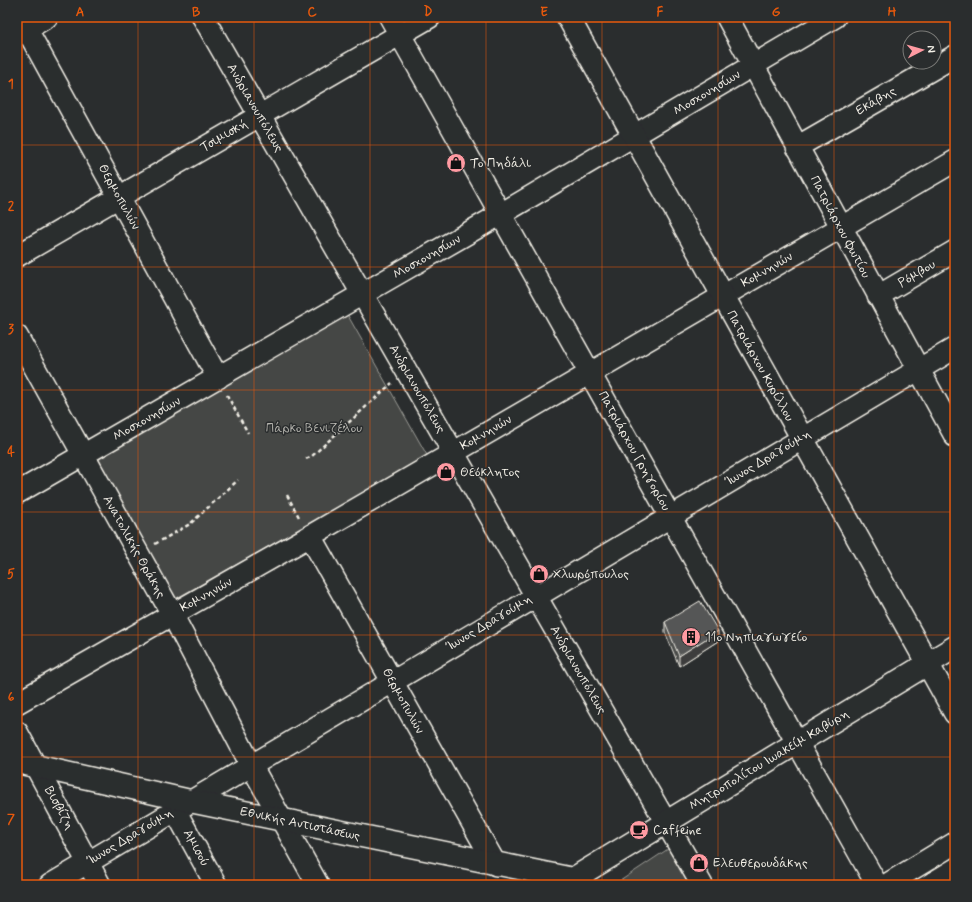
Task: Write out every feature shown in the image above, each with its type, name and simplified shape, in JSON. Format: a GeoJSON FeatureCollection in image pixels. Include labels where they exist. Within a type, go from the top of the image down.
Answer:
{"type":"FeatureCollection","features":[{"type":"Feature","properties":{"kind":"street"},"geometry":{"type":"LineString","coordinates":[[21,27],[47,17]]}},
{"type":"Feature","properties":{"kind":"street","name":"Ανδριανουπόλεως"},"geometry":{"type":"LineString","coordinates":[[203,17],[702,885]]}},
{"type":"Feature","properties":{"kind":"street","name":"Τσιμισκή"},"geometry":{"type":"LineString","coordinates":[[17,256],[259,116],[395,26],[430,17]]}},
{"type":"Feature","properties":{"kind":"street","name":"Πατριάρχου Κυρίλλου"},"geometry":{"type":"LineString","coordinates":[[568,17],[926,664],[955,713]]}},
{"type":"Feature","properties":{"kind":"street","name":"Πατριάρχου Φωτίου"},"geometry":{"type":"LineString","coordinates":[[727,17],[955,436]]}},
{"type":"Feature","properties":{"kind":"street","name":"Μοσχονησίων"},"geometry":{"type":"LineString","coordinates":[[17,493],[501,214],[835,17]]}},
{"type":"Feature","properties":{"kind":"street","name":"Πατριάρχου Γρηγορίου"},"geometry":{"type":"LineString","coordinates":[[395,26],[877,885]]}},
{"type":"Feature","properties":{"kind":"street","name":"Θερμοπυλών"},"geometry":{"type":"LineString","coordinates":[[21,27],[119,197],[218,378]]}},
{"type":"Feature","properties":{"kind":"street","name":"Εκάβης"},"geometry":{"type":"LineString","coordinates":[[797,147],[955,56]]}},
{"type":"Feature","properties":{"kind":"street","name":"Κομνηνών"},"geometry":{"type":"LineString","coordinates":[[17,703],[310,536],[955,161]]}},
{"type":"Feature","properties":{"kind":"street","name":"Ρόμβου"},"geometry":{"type":"LineString","coordinates":[[878,296],[955,251]]}},
{"type":"Feature","properties":{"kind":"street","name":"Ανατολικής Θράκης"},"geometry":{"type":"LineString","coordinates":[[17,336],[172,614],[251,765],[318,885]]}},
{"type":"Feature","properties":{"kind":"street","name":"Ίωνος Δραγούμη"},"geometry":{"type":"LineString","coordinates":[[50,885],[955,348]]}},
{"type":"Feature","properties":{"kind":"street","name":"Θερμοπυλών"},"geometry":{"type":"LineString","coordinates":[[310,536],[496,865]]}},
{"type":"Feature","properties":{"kind":"street","name":"Μητροπολίτου Ιωακείμ Καβύρη"},"geometry":{"type":"LineString","coordinates":[[573,883],[666,822],[955,647]]}},
{"type":"Feature","properties":{"kind":"street","name":"Βισβίζη"},"geometry":{"type":"LineString","coordinates":[[17,732],[26,764],[88,862],[100,885]]}},
{"type":"Feature","properties":{"kind":"street","name":"Εθνικής Αντιστάσεως"},"geometry":{"type":"LineString","coordinates":[[26,764],[183,806],[282,820],[496,865],[573,883]]}},
{"type":"Feature","properties":{"kind":"street","name":"Αμισού"},"geometry":{"type":"LineString","coordinates":[[183,806],[216,885]]}},
{"type":"Feature","properties":{"kind":"street"},"geometry":{"type":"LineString","coordinates":[[886,885],[955,842]]}},
{"type":"Feature","properties":{"kind":"street"},"geometry":{"type":"LineString","coordinates":[[496,865],[522,885]]}},
{"type":"Feature","properties":{"kind":"path"},"geometry":{"type":"LineString","coordinates":[[306,459],[312,456],[406,370]]}},
{"type":"Feature","properties":{"kind":"path"},"geometry":{"type":"LineString","coordinates":[[218,378],[248,433]]}},
{"type":"Feature","properties":{"kind":"path"},"geometry":{"type":"LineString","coordinates":[[138,554],[190,524],[238,480]]}},
{"type":"Feature","properties":{"kind":"path"},"geometry":{"type":"LineString","coordinates":[[287,495],[310,536]]}},
{"type":"Feature","properties":{"kind":"green space","name":"Πάρκο Βενιζέλου"},"geometry":{"type":"Polygon","coordinates":[[[347,314],[428,457],[175,599],[98,459],[347,314]]]}},
{"type":"Feature","properties":{"kind":"green space"},"geometry":{"type":"Polygon","coordinates":[[[668,849],[690,885],[614,885],[668,849]]]}},
{"type":"Feature","properties":{"kind":"building","name":"11ο Νηπιαγωγείο"},"geometry":{"type":"Polygon","coordinates":[[[700,601],[718,631],[679,656],[665,622],[700,601]]]}},
{"type":"Feature","properties":{"kind":"place","name":"Το Πηδάλι"},"geometry":{"type":"Point","coordinates":[456,163]}},
{"type":"Feature","properties":{"kind":"place","name":"Θεόκλητος"},"geometry":{"type":"Point","coordinates":[446,472]}},
{"type":"Feature","properties":{"kind":"place","name":"Χλωρόπουλος"},"geometry":{"type":"Point","coordinates":[539,574]}},
{"type":"Feature","properties":{"kind":"place","name":"11ο Νηπιαγωγείο"},"geometry":{"type":"Point","coordinates":[691,637]}},
{"type":"Feature","properties":{"kind":"place","name":"Caffeine"},"geometry":{"type":"Point","coordinates":[639,830]}},
{"type":"Feature","properties":{"kind":"place","name":"Ελευθερουδάκης"},"geometry":{"type":"Point","coordinates":[699,863]}}]}
